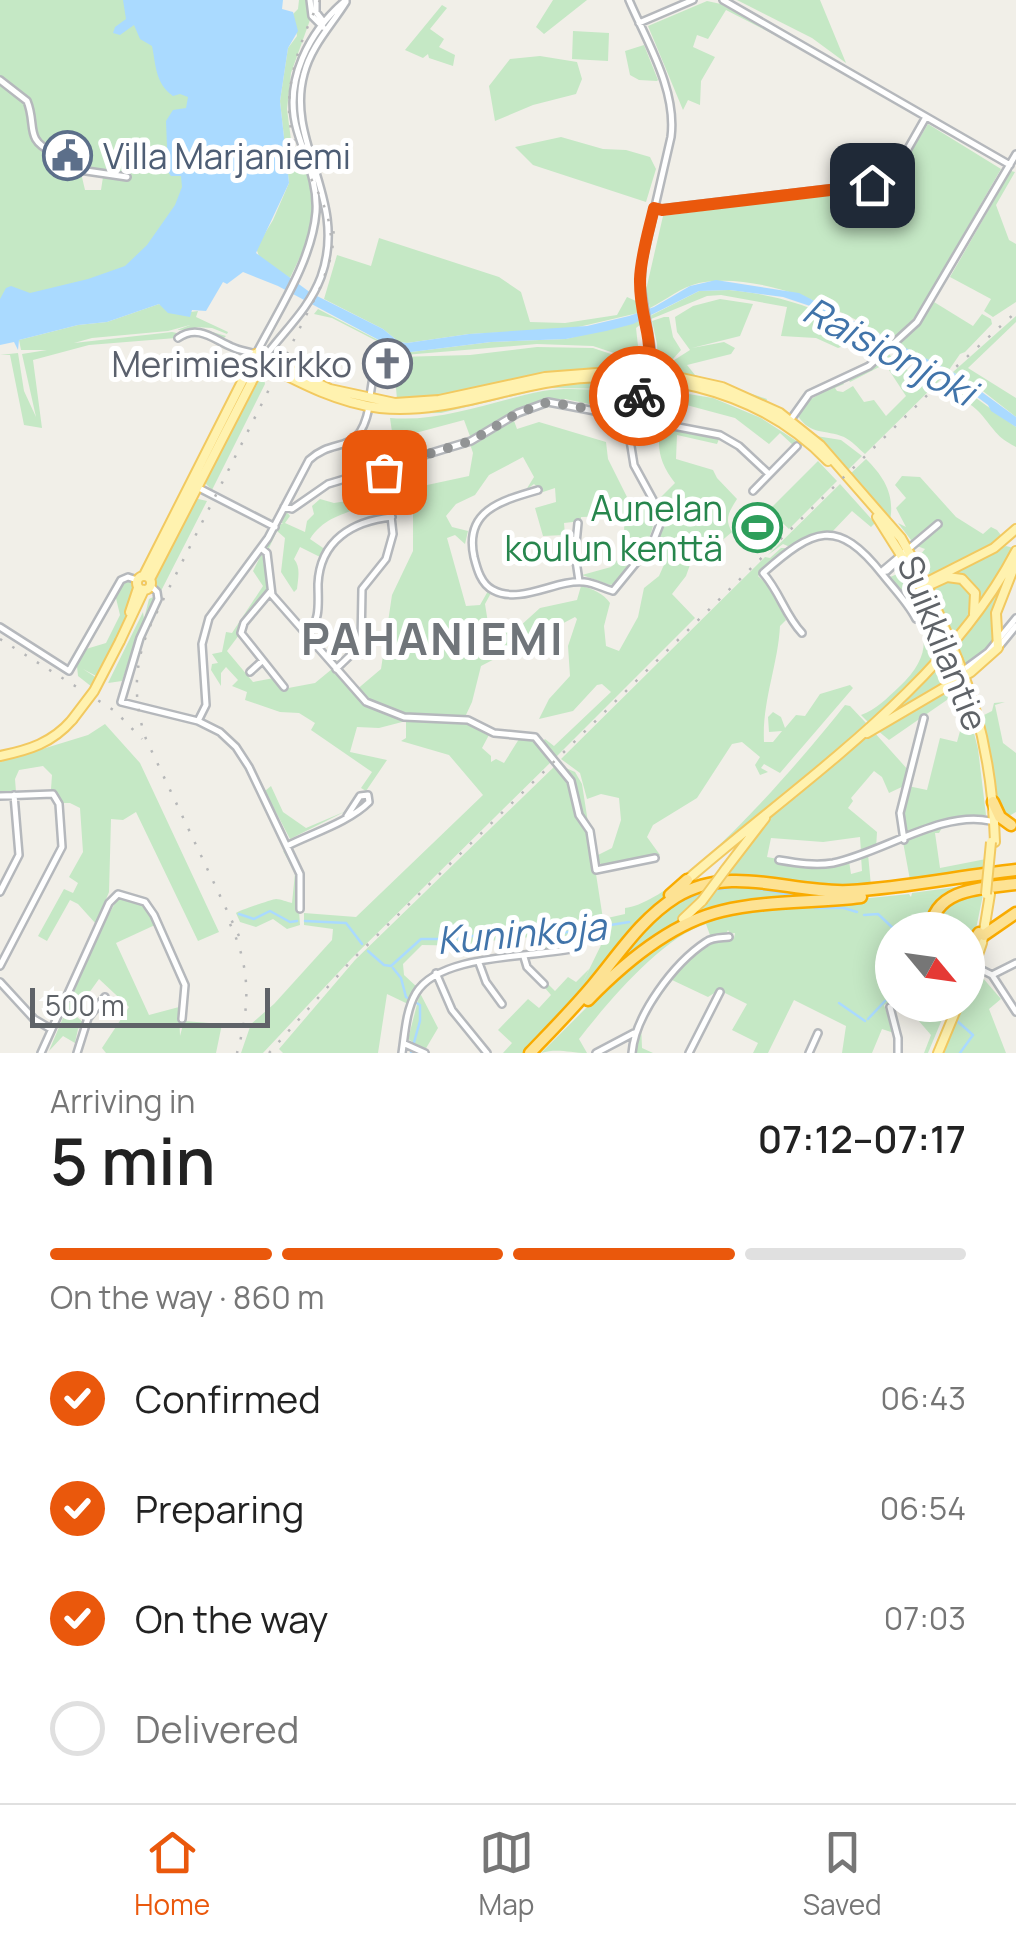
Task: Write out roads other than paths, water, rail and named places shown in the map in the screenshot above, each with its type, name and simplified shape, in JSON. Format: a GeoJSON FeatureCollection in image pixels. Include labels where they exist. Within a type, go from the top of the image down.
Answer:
{"type":"FeatureCollection","features":[{"type":"Feature","properties":{"kind":"highway"},"geometry":{"type":"LineString","coordinates":[[993,802],[1000,817],[1013,825]]}},
{"type":"Feature","properties":{"kind":"highway"},"geometry":{"type":"LineString","coordinates":[[992,822],[1013,825]]}},
{"type":"Feature","properties":{"kind":"highway"},"geometry":{"type":"LineString","coordinates":[[646,921],[684,892],[725,880],[840,891],[1016,877]]}},
{"type":"Feature","properties":{"kind":"highway"},"geometry":{"type":"LineString","coordinates":[[935,912],[949,898],[1016,877]]}},
{"type":"Feature","properties":{"kind":"highway"},"geometry":{"type":"LineString","coordinates":[[638,956],[688,923],[727,910],[1016,877]]}},
{"type":"Feature","properties":{"kind":"highway"},"geometry":{"type":"LineString","coordinates":[[534,1053],[646,921],[687,880]]}},
{"type":"Feature","properties":{"kind":"highway"},"geometry":{"type":"LineString","coordinates":[[985,932],[1016,913]]}},
{"type":"Feature","properties":{"kind":"highway"},"geometry":{"type":"LineString","coordinates":[[534,1053],[597,991],[683,919]]}},
{"type":"Feature","properties":{"kind":"main road","name":"Suikkilantie"},"geometry":{"type":"LineString","coordinates":[[258,358],[332,396],[430,408],[564,380],[646,377],[709,389],[789,422],[820,445],[891,525],[924,585],[960,670],[973,707],[993,802],[985,914]]}},
{"type":"Feature","properties":{"kind":"main road","name":"Suikkilantie"},"geometry":{"type":"LineString","coordinates":[[258,358],[369,403]]}},
{"type":"Feature","properties":{"kind":"main road"},"geometry":{"type":"LineString","coordinates":[[193,486],[250,382],[258,358]]}},
{"type":"Feature","properties":{"kind":"main road"},"geometry":{"type":"LineString","coordinates":[[0,754],[40,746],[72,720],[94,691],[258,358]]}},
{"type":"Feature","properties":{"kind":"main road"},"geometry":{"type":"LineString","coordinates":[[250,382],[262,372],[277,371]]}},
{"type":"Feature","properties":{"kind":"main road"},"geometry":{"type":"LineString","coordinates":[[924,585],[994,548],[1016,529]]}},
{"type":"Feature","properties":{"kind":"main road"},"geometry":{"type":"LineString","coordinates":[[687,880],[916,685],[966,630],[1016,551]]}},
{"type":"Feature","properties":{"kind":"main road"},"geometry":{"type":"LineString","coordinates":[[834,755],[998,645],[996,613],[1016,562]]}},
{"type":"Feature","properties":{"kind":"main road"},"geometry":{"type":"LineString","coordinates":[[924,585],[951,576],[970,584],[976,606],[966,630]]}},
{"type":"Feature","properties":{"kind":"main road","name":"Suikkilantie"},"geometry":{"type":"LineString","coordinates":[[973,707],[992,822]]}},
{"type":"Feature","properties":{"kind":"main road"},"geometry":{"type":"LineString","coordinates":[[683,919],[758,826],[803,782]]}},
{"type":"Feature","properties":{"kind":"main road"},"geometry":{"type":"LineString","coordinates":[[936,1053],[949,1022]]}},
{"type":"Feature","properties":{"kind":"street"},"geometry":{"type":"LineString","coordinates":[[313,0],[325,26]]}},
{"type":"Feature","properties":{"kind":"street"},"geometry":{"type":"LineString","coordinates":[[258,358],[312,238],[316,204],[312,174],[294,120],[294,89],[303,56],[347,0]]}},
{"type":"Feature","properties":{"kind":"street"},"geometry":{"type":"LineString","coordinates":[[538,490],[492,508],[477,521],[471,540],[477,568],[488,586],[499,592],[538,591],[579,581],[612,591],[653,542],[660,524],[658,509],[634,465],[630,434],[646,377],[650,333],[641,272],[670,137],[671,109],[629,0]]}},
{"type":"Feature","properties":{"kind":"street"},"geometry":{"type":"LineString","coordinates":[[638,24],[693,0]]}},
{"type":"Feature","properties":{"kind":"street"},"geometry":{"type":"LineString","coordinates":[[723,0],[1010,165]]}},
{"type":"Feature","properties":{"kind":"street"},"geometry":{"type":"LineString","coordinates":[[258,358],[306,306],[325,259],[326,210],[302,126],[300,101],[306,66],[325,26]]}},
{"type":"Feature","properties":{"kind":"street"},"geometry":{"type":"LineString","coordinates":[[0,80],[27,102],[34,136],[41,147],[53,152],[59,167],[126,177]]}},
{"type":"Feature","properties":{"kind":"street"},"geometry":{"type":"LineString","coordinates":[[654,208],[888,182],[926,117]]}},
{"type":"Feature","properties":{"kind":"street"},"geometry":{"type":"LineString","coordinates":[[789,422],[809,394],[866,368],[926,310],[1016,154]]}},
{"type":"Feature","properties":{"kind":"street"},"geometry":{"type":"LineString","coordinates":[[178,338],[197,331],[258,358]]}},
{"type":"Feature","properties":{"kind":"street"},"geometry":{"type":"LineString","coordinates":[[198,721],[206,700],[202,644],[208,618],[261,548],[313,456],[350,443],[360,435],[374,370]]}},
{"type":"Feature","properties":{"kind":"street"},"geometry":{"type":"LineString","coordinates":[[284,507],[293,508],[337,480],[471,441],[518,413],[548,402],[722,436],[769,474]]}},
{"type":"Feature","properties":{"kind":"street"},"geometry":{"type":"LineString","coordinates":[[336,669],[362,642],[362,590],[390,551],[392,517],[383,468],[375,444],[360,435]]}},
{"type":"Feature","properties":{"kind":"street"},"geometry":{"type":"LineString","coordinates":[[753,492],[797,446]]}},
{"type":"Feature","properties":{"kind":"street"},"geometry":{"type":"LineString","coordinates":[[193,486],[198,492],[274,527]]}},
{"type":"Feature","properties":{"kind":"street"},"geometry":{"type":"LineString","coordinates":[[307,636],[318,616],[319,577],[330,547],[357,524],[392,517]]}},
{"type":"Feature","properties":{"kind":"street"},"geometry":{"type":"LineString","coordinates":[[578,523],[575,554],[579,581]]}},
{"type":"Feature","properties":{"kind":"street"},"geometry":{"type":"LineString","coordinates":[[881,572],[938,524]]}},
{"type":"Feature","properties":{"kind":"street"},"geometry":{"type":"LineString","coordinates":[[802,633],[789,620],[778,592],[763,574],[798,543],[819,535],[848,540],[858,546],[916,619]]}},
{"type":"Feature","properties":{"kind":"street"},"geometry":{"type":"LineString","coordinates":[[261,548],[267,554],[270,592],[356,694],[375,708],[404,717],[468,720],[494,732],[534,736],[571,781],[579,814],[590,831],[596,870],[655,858]]}},
{"type":"Feature","properties":{"kind":"street"},"geometry":{"type":"LineString","coordinates":[[0,626],[69,672],[120,582],[128,577],[157,592],[158,599],[142,633],[120,702],[198,721],[220,732],[240,752],[300,874],[300,909]]}},
{"type":"Feature","properties":{"kind":"street"},"geometry":{"type":"LineString","coordinates":[[270,592],[240,631],[284,687]]}},
{"type":"Feature","properties":{"kind":"street"},"geometry":{"type":"LineString","coordinates":[[960,670],[998,645],[1015,623]]}},
{"type":"Feature","properties":{"kind":"street"},"geometry":{"type":"LineString","coordinates":[[250,672],[262,661]]}},
{"type":"Feature","properties":{"kind":"street"},"geometry":{"type":"LineString","coordinates":[[904,840],[900,813],[924,718]]}},
{"type":"Feature","properties":{"kind":"street"},"geometry":{"type":"LineString","coordinates":[[0,796],[48,792],[55,796],[63,842],[0,966]]}},
{"type":"Feature","properties":{"kind":"street"},"geometry":{"type":"LineString","coordinates":[[0,892],[19,852],[14,795]]}},
{"type":"Feature","properties":{"kind":"street"},"geometry":{"type":"LineString","coordinates":[[287,846],[348,816],[366,805],[368,795],[360,796],[348,816]]}},
{"type":"Feature","properties":{"kind":"street"},"geometry":{"type":"LineString","coordinates":[[779,860],[829,864],[949,822],[992,822]]}},
{"type":"Feature","properties":{"kind":"street"},"geometry":{"type":"LineString","coordinates":[[41,1053],[116,894],[143,901],[152,910],[186,986],[182,1020]]}},
{"type":"Feature","properties":{"kind":"street"},"geometry":{"type":"LineString","coordinates":[[632,1053],[634,1033],[656,994],[709,940],[729,937]]}},
{"type":"Feature","properties":{"kind":"street"},"geometry":{"type":"LineString","coordinates":[[402,1053],[410,1046],[414,996],[436,973],[454,966],[576,948]]}},
{"type":"Feature","properties":{"kind":"street"},"geometry":{"type":"LineString","coordinates":[[524,957],[544,984]]}},
{"type":"Feature","properties":{"kind":"street"},"geometry":{"type":"LineString","coordinates":[[479,963],[486,982],[502,1004]]}},
{"type":"Feature","properties":{"kind":"street"},"geometry":{"type":"LineString","coordinates":[[992,975],[1016,963]]}},
{"type":"Feature","properties":{"kind":"street"},"geometry":{"type":"LineString","coordinates":[[985,972],[992,975],[1016,1012]]}},
{"type":"Feature","properties":{"kind":"street"},"geometry":{"type":"LineString","coordinates":[[436,973],[452,1010],[487,1053]]}},
{"type":"Feature","properties":{"kind":"street"},"geometry":{"type":"LineString","coordinates":[[0,982],[51,1030]]}},
{"type":"Feature","properties":{"kind":"street"},"geometry":{"type":"LineString","coordinates":[[690,1053],[716,995]]}},
{"type":"Feature","properties":{"kind":"street"},"geometry":{"type":"LineString","coordinates":[[77,1053],[90,1014],[105,997]]}},
{"type":"Feature","properties":{"kind":"street"},"geometry":{"type":"LineString","coordinates":[[894,1022],[898,1053]]}},
{"type":"Feature","properties":{"kind":"street"},"geometry":{"type":"LineString","coordinates":[[596,1053],[634,1033]]}},
{"type":"Feature","properties":{"kind":"street"},"geometry":{"type":"LineString","coordinates":[[809,1053],[818,1034]]}},
{"type":"Feature","properties":{"kind":"street"},"geometry":{"type":"LineString","coordinates":[[410,1046],[424,1053]]}},
{"type":"Feature","properties":{"kind":"water","name":"Raisionjoki"},"geometry":{"type":"Polygon","coordinates":[[[123,0],[283,0],[282,9],[293,12],[298,31],[288,48],[280,101],[289,183],[256,253],[311,293],[383,329],[399,342],[587,326],[629,316],[690,286],[716,280],[799,293],[960,376],[1016,417],[1016,427],[957,382],[900,356],[822,310],[783,297],[730,290],[699,291],[633,324],[566,339],[491,342],[403,353],[278,286],[243,272],[227,284],[223,282],[206,311],[192,310],[190,317],[168,313],[159,304],[107,322],[19,340],[18,350],[14,342],[0,345],[0,299],[6,288],[30,293],[125,266],[147,245],[175,205],[182,187],[181,176],[168,172],[166,121],[173,110],[186,108],[188,97],[173,96],[163,85],[152,46],[140,39],[134,25],[120,35],[113,33],[126,19],[123,0]]]}},
{"type":"Feature","properties":{"kind":"waterway","name":"Kuninkoja"},"geometry":{"type":"LineString","coordinates":[[712,890],[745,886],[802,897]]}},
{"type":"Feature","properties":{"kind":"waterway","name":"Kuninkoja"},"geometry":{"type":"LineString","coordinates":[[683,900],[705,891]]}},
{"type":"Feature","properties":{"kind":"waterway","name":"Kuninkoja"},"geometry":{"type":"LineString","coordinates":[[815,908],[857,912]]}},
{"type":"Feature","properties":{"kind":"waterway","name":"Kuninkoja"},"geometry":{"type":"LineString","coordinates":[[239,914],[254,919],[270,911],[290,922],[297,921]]}},
{"type":"Feature","properties":{"kind":"waterway","name":"Kuninkoja"},"geometry":{"type":"LineString","coordinates":[[864,915],[875,914]]}},
{"type":"Feature","properties":{"kind":"waterway","name":"Kuninkoja"},"geometry":{"type":"LineString","coordinates":[[305,921],[346,923],[362,944]]}},
{"type":"Feature","properties":{"kind":"waterway","name":"Kuninkoja"},"geometry":{"type":"LineString","coordinates":[[368,951],[391,966],[421,939],[453,939],[527,928],[549,935],[629,922]]}},
{"type":"Feature","properties":{"kind":"waterway"},"geometry":{"type":"LineString","coordinates":[[393,968],[401,978],[406,997],[420,1005],[411,1053]]}},
{"type":"Feature","properties":{"kind":"waterway"},"geometry":{"type":"LineString","coordinates":[[839,1003],[865,1021]]}},
{"type":"Feature","properties":{"kind":"waterway"},"geometry":{"type":"LineString","coordinates":[[868,1019],[875,1012]]}},
{"type":"Feature","properties":{"kind":"waterway","name":"Kuninkoja"},"geometry":{"type":"LineString","coordinates":[[958,1022],[973,1035],[960,1053]]}},
{"type":"Feature","properties":{"kind":"railway"},"geometry":{"type":"LineString","coordinates":[[320,0],[303,38],[289,99],[293,139],[324,207],[331,239]]}},
{"type":"Feature","properties":{"kind":"railway"},"geometry":{"type":"LineString","coordinates":[[239,936],[146,739],[138,709],[138,665],[152,622],[321,286],[332,254],[334,226]]}},
{"type":"Feature","properties":{"kind":"railway"},"geometry":{"type":"LineString","coordinates":[[269,1053],[350,962],[1016,312]]}},
{"type":"Feature","properties":{"kind":"railway"},"geometry":{"type":"LineString","coordinates":[[0,639],[115,711],[142,739]]}},
{"type":"Feature","properties":{"kind":"railway"},"geometry":{"type":"LineString","coordinates":[[230,924],[242,956],[246,988],[237,1053]]}},
{"type":"Feature","properties":{"kind":"place","name":"Villa Marjaniemi"},"geometry":{"type":"Point","coordinates":[68,156]}},
{"type":"Feature","properties":{"kind":"place","name":"Merimieskirkko"},"geometry":{"type":"Point","coordinates":[387,364]}},
{"type":"Feature","properties":{"kind":"place","name":"Aunelan koulun kenttä"},"geometry":{"type":"Point","coordinates":[758,528]}},
{"type":"Feature","properties":{"kind":"district","name":"PAHANIEMI"},"geometry":{"type":"Point","coordinates":[433,638]}}]}
